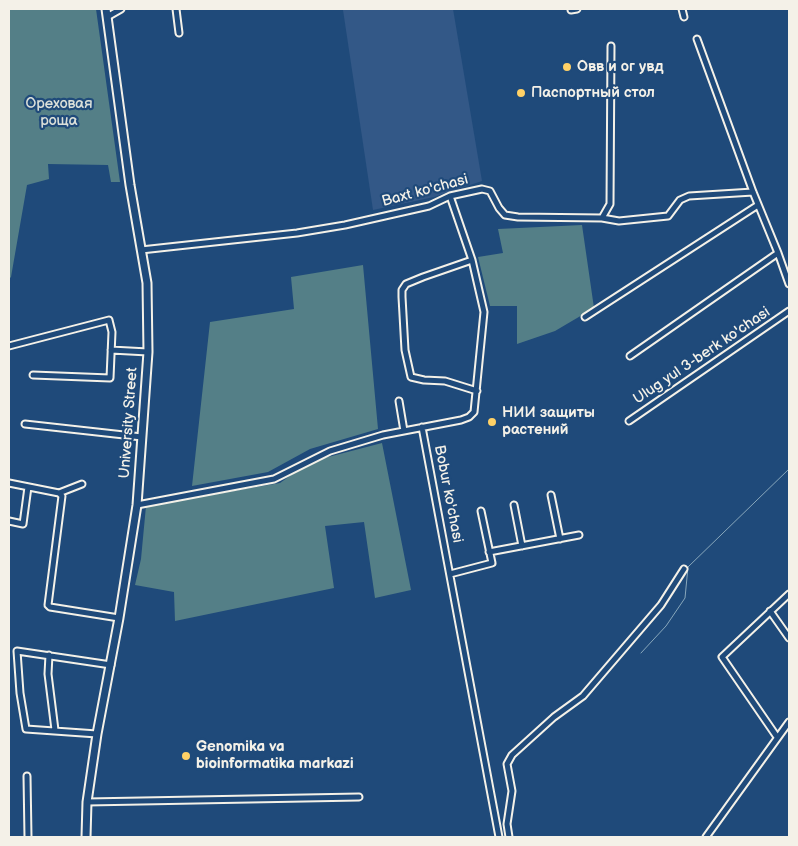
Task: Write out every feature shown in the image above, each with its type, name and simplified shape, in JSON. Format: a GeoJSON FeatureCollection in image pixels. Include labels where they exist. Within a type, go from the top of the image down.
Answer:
{"type":"FeatureCollection","features":[{"type":"Feature","properties":{"kind":"main road","name":"University Street"},"geometry":{"type":"LineString","coordinates":[[86,837],[87,802],[97,734],[119,618],[137,505],[148,352],[147,283],[130,185],[106,9]]}},
{"type":"Feature","properties":{"kind":"street"},"geometry":{"type":"LineString","coordinates":[[107,17],[121,9]]}},
{"type":"Feature","properties":{"kind":"street"},"geometry":{"type":"LineString","coordinates":[[176,9],[180,33]]}},
{"type":"Feature","properties":{"kind":"street"},"geometry":{"type":"LineString","coordinates":[[571,9],[577,9]]}},
{"type":"Feature","properties":{"kind":"street"},"geometry":{"type":"LineString","coordinates":[[682,9],[684,17]]}},
{"type":"Feature","properties":{"kind":"street"},"geometry":{"type":"LineString","coordinates":[[697,40],[789,284]]}},
{"type":"Feature","properties":{"kind":"street"},"geometry":{"type":"LineString","coordinates":[[602,218],[610,204],[611,46]]}},
{"type":"Feature","properties":{"kind":"street","name":"Baxt ko'chasi"},"geometry":{"type":"LineString","coordinates":[[141,250],[345,225],[429,206],[450,196],[485,189],[492,193],[504,215],[518,217],[602,218],[619,221],[668,216],[680,200],[689,196],[753,192]]}},
{"type":"Feature","properties":{"kind":"street","name":"Bobur ko'chasi"},"geometry":{"type":"LineString","coordinates":[[450,196],[472,260],[484,312],[477,391],[474,412],[469,417],[422,427],[499,837]]}},
{"type":"Feature","properties":{"kind":"street"},"geometry":{"type":"LineString","coordinates":[[585,317],[758,205]]}},
{"type":"Feature","properties":{"kind":"street"},"geometry":{"type":"LineString","coordinates":[[630,356],[778,253]]}},
{"type":"Feature","properties":{"kind":"street"},"geometry":{"type":"LineString","coordinates":[[472,260],[423,276],[406,284],[402,290],[402,297],[405,350],[412,377],[415,380],[445,381],[477,391]]}},
{"type":"Feature","properties":{"kind":"street","name":"Ulug yul 3-berk ko'chasi"},"geometry":{"type":"LineString","coordinates":[[629,421],[789,311]]}},
{"type":"Feature","properties":{"kind":"street"},"geometry":{"type":"LineString","coordinates":[[9,346],[109,320],[112,332],[110,378],[33,376]]}},
{"type":"Feature","properties":{"kind":"street"},"geometry":{"type":"LineString","coordinates":[[111,350],[148,352]]}},
{"type":"Feature","properties":{"kind":"street"},"geometry":{"type":"LineString","coordinates":[[399,401],[404,431]]}},
{"type":"Feature","properties":{"kind":"street"},"geometry":{"type":"LineString","coordinates":[[25,424],[142,437]]}},
{"type":"Feature","properties":{"kind":"street"},"geometry":{"type":"LineString","coordinates":[[137,505],[274,479],[330,451],[383,435],[422,427]]}},
{"type":"Feature","properties":{"kind":"street"},"geometry":{"type":"LineString","coordinates":[[9,483],[59,493],[82,484]]}},
{"type":"Feature","properties":{"kind":"street"},"geometry":{"type":"LineString","coordinates":[[9,521],[23,524],[28,487]]}},
{"type":"Feature","properties":{"kind":"street"},"geometry":{"type":"LineString","coordinates":[[59,493],[62,496],[48,605],[50,608],[119,618]]}},
{"type":"Feature","properties":{"kind":"street"},"geometry":{"type":"LineString","coordinates":[[551,495],[560,539]]}},
{"type":"Feature","properties":{"kind":"street"},"geometry":{"type":"LineString","coordinates":[[514,504],[522,546]]}},
{"type":"Feature","properties":{"kind":"street"},"geometry":{"type":"LineString","coordinates":[[450,574],[492,564],[480,511]]}},
{"type":"Feature","properties":{"kind":"street"},"geometry":{"type":"LineString","coordinates":[[489,552],[579,535]]}},
{"type":"Feature","properties":{"kind":"street"},"geometry":{"type":"LineString","coordinates":[[509,837],[507,824],[512,791],[507,764],[512,755],[554,717],[583,696],[661,605],[684,568]]}},
{"type":"Feature","properties":{"kind":"street"},"geometry":{"type":"LineString","coordinates":[[777,738],[722,657],[789,594]]}},
{"type":"Feature","properties":{"kind":"street"},"geometry":{"type":"LineString","coordinates":[[770,611],[789,638]]}},
{"type":"Feature","properties":{"kind":"street"},"geometry":{"type":"LineString","coordinates":[[97,734],[26,728],[20,693],[17,651],[110,665]]}},
{"type":"Feature","properties":{"kind":"street"},"geometry":{"type":"LineString","coordinates":[[49,655],[48,674],[54,730]]}},
{"type":"Feature","properties":{"kind":"street"},"geometry":{"type":"LineString","coordinates":[[706,837],[789,722]]}},
{"type":"Feature","properties":{"kind":"street"},"geometry":{"type":"LineString","coordinates":[[26,776],[28,837]]}},
{"type":"Feature","properties":{"kind":"street"},"geometry":{"type":"LineString","coordinates":[[87,802],[359,797]]}},
{"type":"Feature","properties":{"kind":"shaded area"},"geometry":{"type":"Polygon","coordinates":[[[453,9],[482,181],[434,197],[373,210],[343,10],[453,9]]]}},
{"type":"Feature","properties":{"kind":"green space","name":"Ореховая роща"},"geometry":{"type":"Polygon","coordinates":[[[9,9],[96,9],[120,182],[111,182],[108,165],[48,164],[49,179],[27,185],[11,277],[9,279],[9,9]]]}},
{"type":"Feature","properties":{"kind":"green space"},"geometry":{"type":"Polygon","coordinates":[[[582,225],[594,308],[555,331],[517,344],[517,306],[490,306],[478,257],[503,253],[498,229],[582,225]]]}},
{"type":"Feature","properties":{"kind":"green space"},"geometry":{"type":"Polygon","coordinates":[[[363,265],[378,429],[310,449],[268,472],[192,486],[210,322],[294,309],[291,277],[363,265]]]}},
{"type":"Feature","properties":{"kind":"green space"},"geometry":{"type":"Polygon","coordinates":[[[382,443],[411,590],[375,598],[364,522],[325,526],[334,588],[175,621],[174,592],[135,585],[141,559],[146,506],[280,483],[309,462],[382,443]]]}},
{"type":"Feature","properties":{"kind":"waterway"},"geometry":{"type":"LineString","coordinates":[[641,653],[666,626],[685,598],[688,567],[789,469]]}},
{"type":"Feature","properties":{"kind":"place","name":"Овв и ог увд"},"geometry":{"type":"Point","coordinates":[567,67]}},
{"type":"Feature","properties":{"kind":"place","name":"Паспортный стол"},"geometry":{"type":"Point","coordinates":[521,93]}},
{"type":"Feature","properties":{"kind":"place","name":"НИИ защиты растений"},"geometry":{"type":"Point","coordinates":[492,422]}},
{"type":"Feature","properties":{"kind":"place","name":"Genomika va bioinformatika markazi"},"geometry":{"type":"Point","coordinates":[186,756]}}]}
